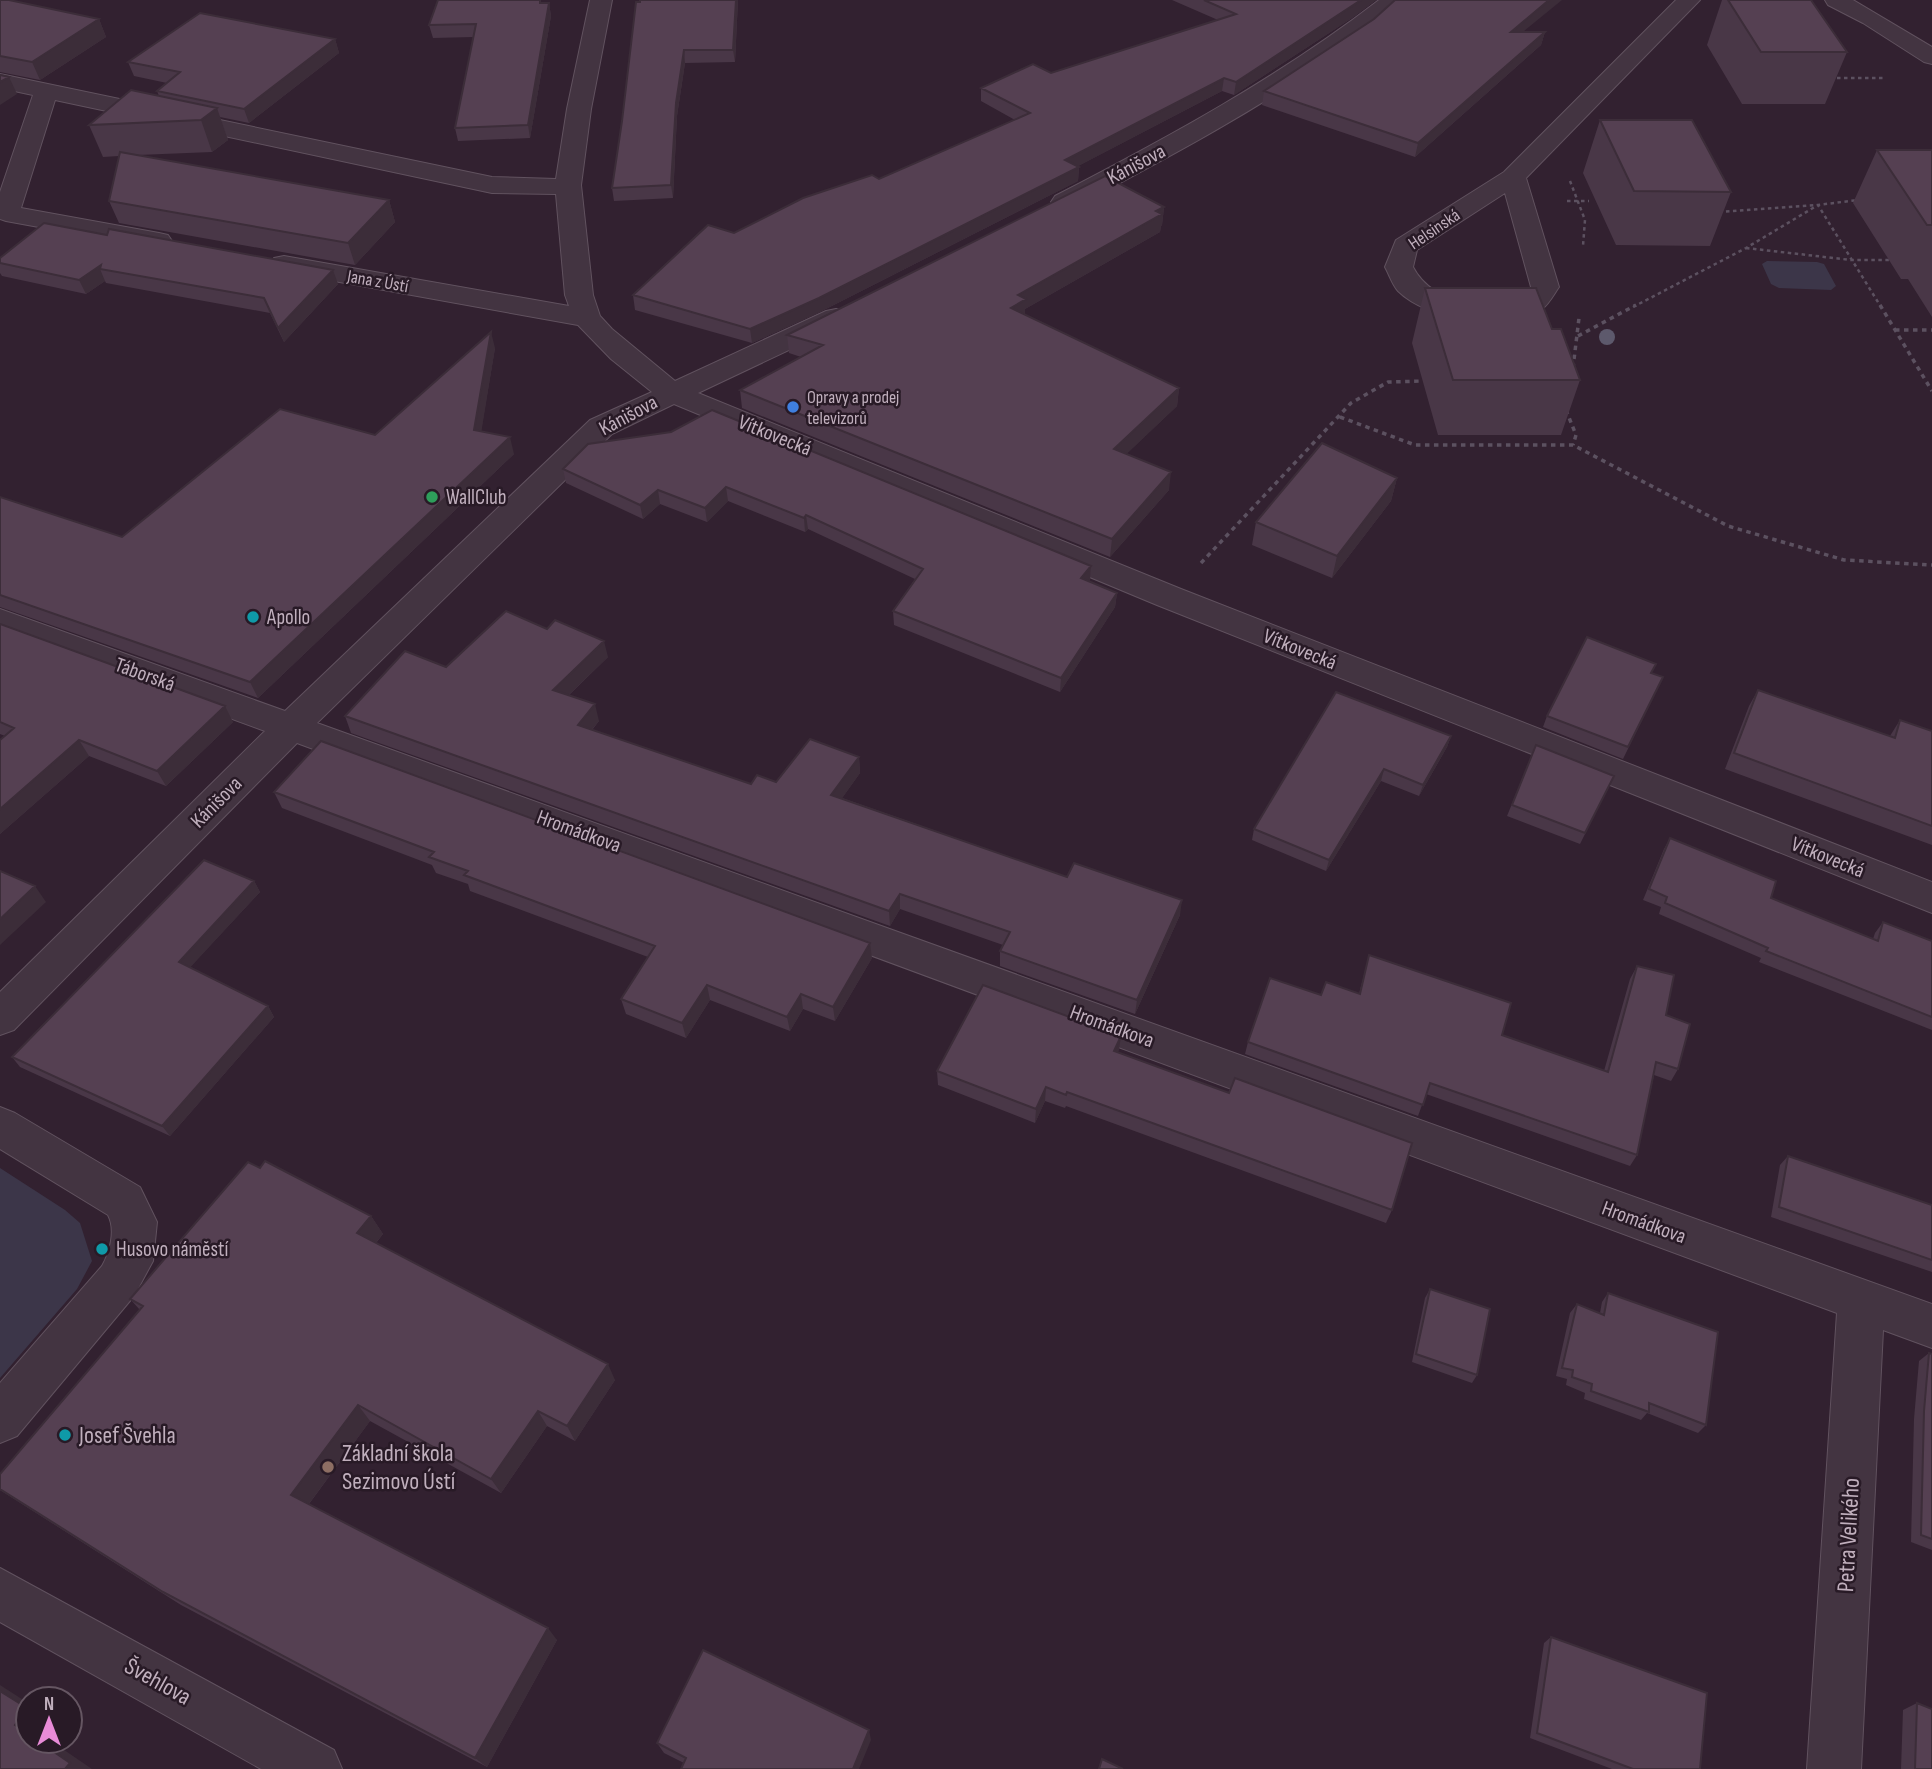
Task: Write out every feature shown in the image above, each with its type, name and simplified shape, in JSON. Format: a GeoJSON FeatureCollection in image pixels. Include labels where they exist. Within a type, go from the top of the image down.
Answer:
{"type":"FeatureCollection","features":[{"type":"Feature","properties":{"kind":"street"},"geometry":{"type":"LineString","coordinates":[[601,0],[579,108],[568,185],[579,295],[587,318],[621,353],[671,393]]}},
{"type":"Feature","properties":{"kind":"street","name":"Kánišova"},"geometry":{"type":"LineString","coordinates":[[1044,213],[1201,131],[1362,25],[1393,0]]}},
{"type":"Feature","properties":{"kind":"street","name":"Helsinská"},"geometry":{"type":"LineString","coordinates":[[1513,177],[1545,287],[1539,299],[1514,311],[1483,315],[1449,309],[1419,295],[1400,273],[1397,264],[1405,246],[1513,177],[1689,0]]}},
{"type":"Feature","properties":{"kind":"street"},"geometry":{"type":"LineString","coordinates":[[1836,0],[1871,18],[1932,57]]}},
{"type":"Feature","properties":{"kind":"street"},"geometry":{"type":"LineString","coordinates":[[0,81],[492,185],[539,188],[568,185]]}},
{"type":"Feature","properties":{"kind":"street"},"geometry":{"type":"LineString","coordinates":[[46,91],[6,214],[189,247]]}},
{"type":"Feature","properties":{"kind":"street","name":"Jana z Ústí"},"geometry":{"type":"LineString","coordinates":[[257,259],[587,318]]}},
{"type":"Feature","properties":{"kind":"street","name":"Kánišova"},"geometry":{"type":"LineString","coordinates":[[0,1018],[291,727],[601,427],[856,307]]}},
{"type":"Feature","properties":{"kind":"street","name":"Vítkovecká"},"geometry":{"type":"LineString","coordinates":[[671,393],[1169,597],[1932,898]]}},
{"type":"Feature","properties":{"kind":"street","name":"Táborská"},"geometry":{"type":"LineString","coordinates":[[0,621],[291,727]]}},
{"type":"Feature","properties":{"kind":"street","name":"Hromádkova"},"geometry":{"type":"LineString","coordinates":[[291,727],[1932,1326]]}},
{"type":"Feature","properties":{"kind":"street"},"geometry":{"type":"LineString","coordinates":[[0,1126],[124,1201],[135,1222],[130,1261],[118,1281],[0,1419]]}},
{"type":"Feature","properties":{"kind":"street","name":"Petra Velikého"},"geometry":{"type":"LineString","coordinates":[[1834,1769],[1861,1301]]}},
{"type":"Feature","properties":{"kind":"street","name":"Švehlova"},"geometry":{"type":"LineString","coordinates":[[0,1594],[315,1769]]}},
{"type":"Feature","properties":{"kind":"path"},"geometry":{"type":"LineString","coordinates":[[1829,78],[1894,78]]}},
{"type":"Feature","properties":{"kind":"path"},"geometry":{"type":"LineString","coordinates":[[1713,212],[1818,205],[1868,198]]}},
{"type":"Feature","properties":{"kind":"path"},"geometry":{"type":"LineString","coordinates":[[1568,201],[1589,201]]}},
{"type":"Feature","properties":{"kind":"path"},"geometry":{"type":"LineString","coordinates":[[1578,336],[1746,248],[1818,205]]}},
{"type":"Feature","properties":{"kind":"path"},"geometry":{"type":"LineString","coordinates":[[1818,205],[1932,391]]}},
{"type":"Feature","properties":{"kind":"path"},"geometry":{"type":"LineString","coordinates":[[1746,248],[1851,260],[1889,260]]}},
{"type":"Feature","properties":{"kind":"path"},"geometry":{"type":"LineString","coordinates":[[1894,330],[1932,330]]}},
{"type":"Feature","properties":{"kind":"path"},"geometry":{"type":"LineString","coordinates":[[1169,597],[1351,403],[1388,382],[1423,381]]}},
{"type":"Feature","properties":{"kind":"path"},"geometry":{"type":"LineString","coordinates":[[1339,416],[1415,445],[1573,445],[1728,526],[1844,560],[1932,565]]}},
{"type":"Feature","properties":{"kind":"shaded area"},"geometry":{"type":"Polygon","coordinates":[[[1767,261],[1824,264],[1836,286],[1831,290],[1779,288],[1771,284],[1762,264],[1767,261]]]}},
{"type":"Feature","properties":{"kind":"shaded area"},"geometry":{"type":"Polygon","coordinates":[[[0,1168],[65,1210],[80,1223],[92,1261],[77,1289],[0,1378],[0,1168]]]}},
{"type":"Feature","properties":{"kind":"building"},"geometry":{"type":"Polygon","coordinates":[[[0,0],[99,19],[32,62],[0,56],[0,0]]]}},
{"type":"Feature","properties":{"kind":"building"},"geometry":{"type":"Polygon","coordinates":[[[438,0],[540,0],[540,3],[549,3],[528,125],[455,128],[476,24],[429,25],[438,0]]]}},
{"type":"Feature","properties":{"kind":"building"},"geometry":{"type":"Polygon","coordinates":[[[736,0],[733,50],[684,50],[676,103],[671,185],[612,188],[636,2],[736,0]]]}},
{"type":"Feature","properties":{"kind":"building"},"geometry":{"type":"Polygon","coordinates":[[[1204,0],[1361,0],[1236,82],[1224,78],[1065,160],[1079,167],[819,298],[750,329],[633,295],[708,225],[734,233],[803,198],[872,175],[879,179],[1030,113],[981,88],[1033,64],[1051,73],[1236,14],[1204,0]]]}},
{"type":"Feature","properties":{"kind":"building"},"geometry":{"type":"Polygon","coordinates":[[[1395,0],[1549,0],[1511,32],[1545,32],[1418,143],[1264,91],[1374,19],[1395,0]]]}},
{"type":"Feature","properties":{"kind":"building"},"geometry":{"type":"Polygon","coordinates":[[[1728,0],[1811,0],[1847,52],[1761,52],[1728,0]]]}},
{"type":"Feature","properties":{"kind":"building"},"geometry":{"type":"Polygon","coordinates":[[[200,13],[335,39],[244,109],[157,91],[180,72],[128,62],[200,13]]]}},
{"type":"Feature","properties":{"kind":"building"},"geometry":{"type":"Polygon","coordinates":[[[0,75],[9,77],[0,82],[0,75]]]}},
{"type":"Feature","properties":{"kind":"building"},"geometry":{"type":"Polygon","coordinates":[[[131,90],[217,108],[201,120],[89,125],[131,90]]]}},
{"type":"Feature","properties":{"kind":"building"},"geometry":{"type":"Polygon","coordinates":[[[1600,120],[1692,120],[1731,192],[1634,191],[1600,120]]]}},
{"type":"Feature","properties":{"kind":"building"},"geometry":{"type":"Polygon","coordinates":[[[1877,150],[1932,150],[1932,225],[1927,225],[1877,150]]]}},
{"type":"Feature","properties":{"kind":"building"},"geometry":{"type":"Polygon","coordinates":[[[120,152],[389,200],[348,243],[109,201],[120,152]]]}},
{"type":"Feature","properties":{"kind":"building"},"geometry":{"type":"Polygon","coordinates":[[[1105,176],[1164,207],[1156,211],[1162,214],[1018,295],[1026,299],[1011,308],[1179,388],[1114,449],[1171,472],[1112,539],[740,390],[823,345],[787,335],[1105,176]]]}},
{"type":"Feature","properties":{"kind":"building"},"geometry":{"type":"Polygon","coordinates":[[[44,223],[107,235],[109,229],[333,270],[278,328],[264,298],[100,269],[101,265],[79,280],[0,263],[0,258],[44,223]]]}},
{"type":"Feature","properties":{"kind":"building"},"geometry":{"type":"Polygon","coordinates":[[[1425,288],[1536,288],[1552,329],[1561,329],[1580,380],[1453,380],[1425,288]]]}},
{"type":"Feature","properties":{"kind":"building"},"geometry":{"type":"Polygon","coordinates":[[[491,332],[474,430],[510,437],[250,682],[0,595],[0,497],[122,537],[280,409],[375,435],[491,332]]]}},
{"type":"Feature","properties":{"kind":"building"},"geometry":{"type":"Polygon","coordinates":[[[712,410],[1091,566],[1081,578],[1117,593],[1061,678],[893,611],[923,569],[806,515],[804,518],[726,487],[705,508],[658,490],[640,505],[563,469],[588,444],[671,432],[712,410]]]}},
{"type":"Feature","properties":{"kind":"building"},"geometry":{"type":"Polygon","coordinates":[[[1322,443],[1397,478],[1337,556],[1256,522],[1322,443]]]}},
{"type":"Feature","properties":{"kind":"building"},"geometry":{"type":"Polygon","coordinates":[[[506,611],[547,629],[555,620],[604,641],[553,690],[595,704],[578,725],[751,784],[757,775],[776,782],[810,739],[859,757],[831,795],[1067,877],[1074,863],[1182,900],[1137,1000],[1000,951],[1010,932],[900,894],[889,911],[345,716],[405,651],[446,667],[506,611]]]}},
{"type":"Feature","properties":{"kind":"building"},"geometry":{"type":"Polygon","coordinates":[[[0,624],[225,706],[157,771],[79,740],[0,809],[0,740],[14,728],[0,722],[0,624]]]}},
{"type":"Feature","properties":{"kind":"building"},"geometry":{"type":"Polygon","coordinates":[[[1587,637],[1656,664],[1651,673],[1663,677],[1628,747],[1547,716],[1587,637]]]}},
{"type":"Feature","properties":{"kind":"building"},"geometry":{"type":"Polygon","coordinates":[[[1758,690],[1895,738],[1900,720],[1932,731],[1932,826],[1734,753],[1758,690]]]}},
{"type":"Feature","properties":{"kind":"building"},"geometry":{"type":"Polygon","coordinates":[[[1336,692],[1451,736],[1423,785],[1384,769],[1329,860],[1254,829],[1336,692]]]}},
{"type":"Feature","properties":{"kind":"building"},"geometry":{"type":"Polygon","coordinates":[[[321,741],[870,943],[833,1007],[801,994],[787,1017],[707,985],[682,1023],[621,999],[655,946],[464,875],[468,871],[429,857],[434,852],[274,792],[321,741]]]}},
{"type":"Feature","properties":{"kind":"building"},"geometry":{"type":"Polygon","coordinates":[[[1536,745],[1614,776],[1585,833],[1512,805],[1536,745]]]}},
{"type":"Feature","properties":{"kind":"building"},"geometry":{"type":"Polygon","coordinates":[[[1670,838],[1776,881],[1771,898],[1878,941],[1883,922],[1932,941],[1932,1017],[1766,951],[1768,948],[1665,903],[1667,897],[1649,889],[1670,838]]]}},
{"type":"Feature","properties":{"kind":"building"},"geometry":{"type":"Polygon","coordinates":[[[204,860],[254,881],[179,962],[268,1006],[162,1126],[12,1057],[204,860]]]}},
{"type":"Feature","properties":{"kind":"building"},"geometry":{"type":"Polygon","coordinates":[[[0,871],[35,886],[0,919],[0,871]]]}},
{"type":"Feature","properties":{"kind":"building"},"geometry":{"type":"Polygon","coordinates":[[[1369,955],[1511,1003],[1502,1035],[1608,1072],[1637,966],[1674,975],[1666,1015],[1690,1024],[1678,1069],[1656,1062],[1637,1155],[1430,1083],[1423,1105],[1248,1042],[1270,978],[1321,995],[1326,982],[1360,994],[1369,955]]]}},
{"type":"Feature","properties":{"kind":"building"},"geometry":{"type":"Polygon","coordinates":[[[983,985],[1121,1036],[1114,1051],[1229,1093],[1235,1078],[1412,1143],[1392,1210],[1067,1092],[1066,1095],[1046,1087],[1036,1109],[937,1071],[983,985]]]}},
{"type":"Feature","properties":{"kind":"building"},"geometry":{"type":"Polygon","coordinates":[[[1788,1156],[1932,1205],[1932,1260],[1779,1207],[1788,1156]]]}},
{"type":"Feature","properties":{"kind":"building","name":"Základní škola Sezimovo Ústí"},"geometry":{"type":"Polygon","coordinates":[[[265,1161],[371,1216],[357,1233],[608,1364],[567,1426],[538,1411],[491,1479],[358,1405],[291,1495],[548,1628],[475,1758],[163,1592],[0,1489],[0,1474],[143,1306],[130,1299],[248,1162],[260,1168],[265,1161]]]}},
{"type":"Feature","properties":{"kind":"building"},"geometry":{"type":"Polygon","coordinates":[[[1430,1289],[1490,1309],[1477,1375],[1416,1354],[1430,1289]]]}},
{"type":"Feature","properties":{"kind":"building"},"geometry":{"type":"Polygon","coordinates":[[[1608,1293],[1718,1332],[1706,1425],[1649,1403],[1649,1412],[1591,1391],[1592,1384],[1572,1377],[1573,1370],[1562,1368],[1577,1304],[1604,1315],[1608,1293]]]}},
{"type":"Feature","properties":{"kind":"building"},"geometry":{"type":"Polygon","coordinates":[[[1929,1353],[1932,1354],[1932,1539],[1921,1535],[1924,1411],[1929,1353]]]}},
{"type":"Feature","properties":{"kind":"building"},"geometry":{"type":"Polygon","coordinates":[[[1551,1637],[1707,1693],[1700,1769],[1633,1769],[1537,1733],[1551,1637]]]}},
{"type":"Feature","properties":{"kind":"building"},"geometry":{"type":"Polygon","coordinates":[[[703,1650],[869,1730],[853,1769],[681,1769],[686,1758],[657,1743],[703,1650]]]}},
{"type":"Feature","properties":{"kind":"building"},"geometry":{"type":"Polygon","coordinates":[[[0,1691],[14,1700],[14,1755],[58,1755],[70,1763],[65,1769],[0,1769],[0,1691]]]}},
{"type":"Feature","properties":{"kind":"building"},"geometry":{"type":"Polygon","coordinates":[[[1917,1703],[1932,1709],[1932,1769],[1915,1769],[1917,1703]]]}},
{"type":"Feature","properties":{"kind":"building"},"geometry":{"type":"Polygon","coordinates":[[[1102,1759],[1123,1769],[1099,1769],[1102,1759]]]}},
{"type":"Feature","properties":{"kind":"place","name":"Opravy a prodej televizorů"},"geometry":{"type":"Point","coordinates":[793,407]}},
{"type":"Feature","properties":{"kind":"place","name":"WallClub"},"geometry":{"type":"Point","coordinates":[432,497]}},
{"type":"Feature","properties":{"kind":"place","name":"Apollo"},"geometry":{"type":"Point","coordinates":[253,617]}},
{"type":"Feature","properties":{"kind":"place","name":"Husovo náměstí"},"geometry":{"type":"Point","coordinates":[102,1249]}},
{"type":"Feature","properties":{"kind":"place","name":"Josef Švehla"},"geometry":{"type":"Point","coordinates":[65,1435]}},
{"type":"Feature","properties":{"kind":"place","name":"Základní škola Sezimovo Ústí"},"geometry":{"type":"Point","coordinates":[328,1467]}}]}
